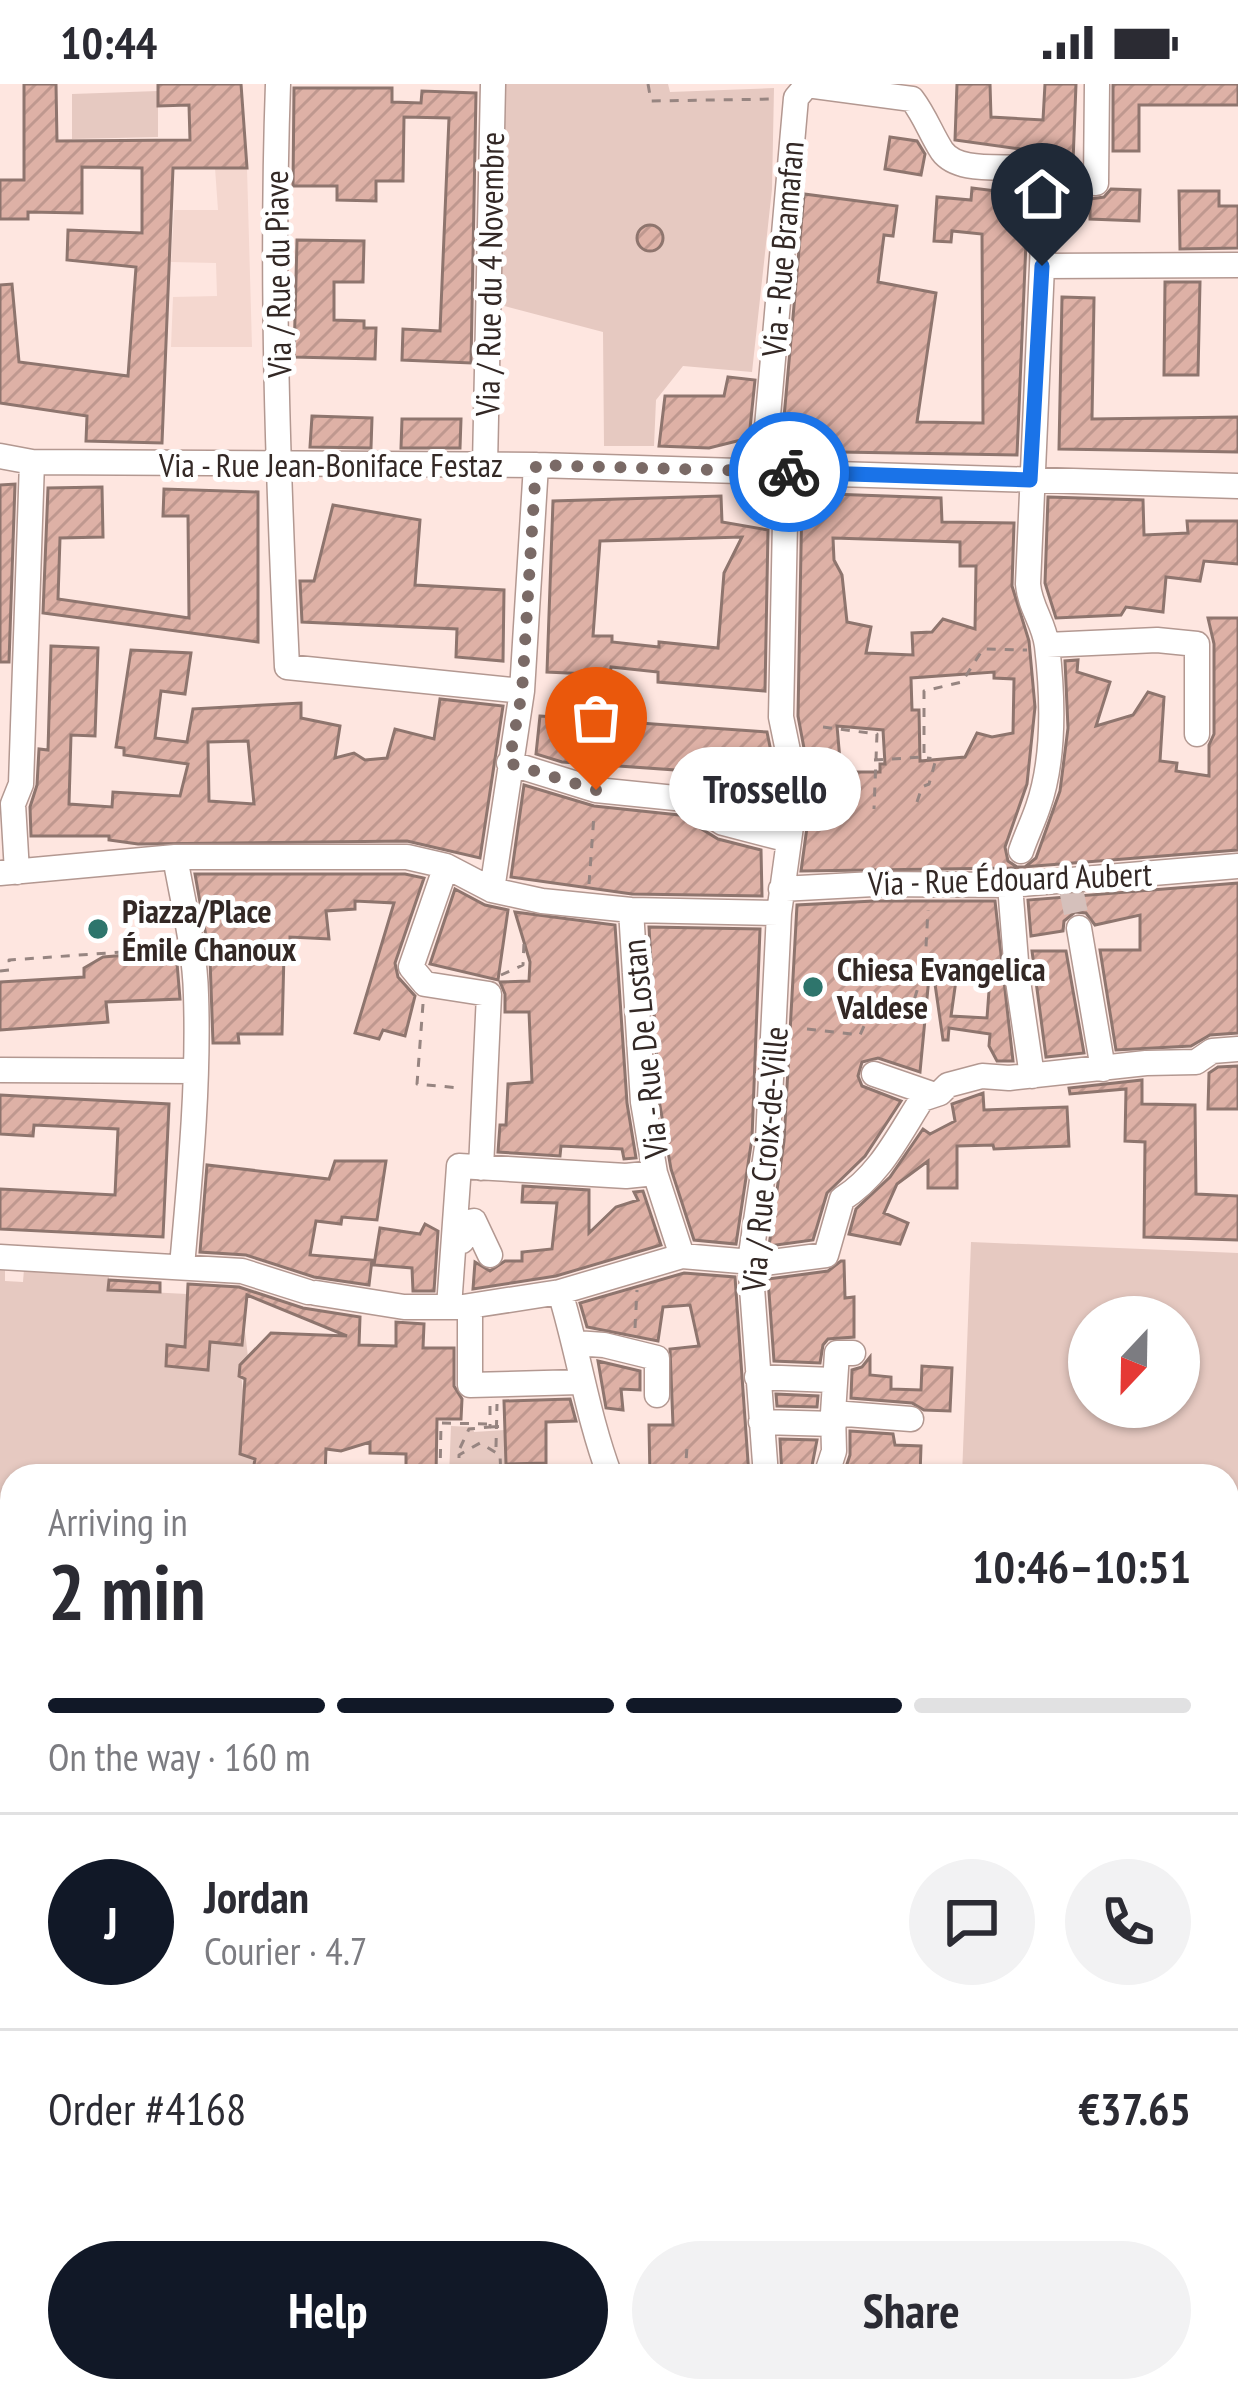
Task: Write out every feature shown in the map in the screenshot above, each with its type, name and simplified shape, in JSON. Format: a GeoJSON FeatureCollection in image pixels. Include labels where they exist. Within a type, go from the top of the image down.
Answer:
{"type":"FeatureCollection","features":[{"type":"Feature","properties":{"kind":"street","name":"Via / Rue du Piave"},"geometry":{"type":"LineString","coordinates":[[278,84],[274,184],[287,667],[522,692]]}},
{"type":"Feature","properties":{"kind":"street","name":"Via / Rue du 4 Novembre"},"geometry":{"type":"LineString","coordinates":[[485,465],[493,84]]}},
{"type":"Feature","properties":{"kind":"street"},"geometry":{"type":"LineString","coordinates":[[854,87],[912,99],[928,119],[940,148],[962,164],[1027,167],[1046,179],[1096,183],[1097,84]]}},
{"type":"Feature","properties":{"kind":"street","name":"Via - Rue Bramafan"},"geometry":{"type":"LineString","coordinates":[[771,715],[774,472],[796,98],[806,85],[854,87]]}},
{"type":"Feature","properties":{"kind":"street"},"geometry":{"type":"LineString","coordinates":[[1032,1076],[1018,872],[1039,806],[1051,715],[1047,647],[1040,616],[1030,604],[1030,480],[1046,179]]}},
{"type":"Feature","properties":{"kind":"street"},"geometry":{"type":"LineString","coordinates":[[1042,266],[1238,265]]}},
{"type":"Feature","properties":{"kind":"street","name":"Via - Rue Jean-Boniface Festaz"},"geometry":{"type":"LineString","coordinates":[[0,455],[32,461],[536,465],[1238,486]]}},
{"type":"Feature","properties":{"kind":"street"},"geometry":{"type":"LineString","coordinates":[[8,873],[13,804],[21,784],[32,461]]}},
{"type":"Feature","properties":{"kind":"street"},"geometry":{"type":"LineString","coordinates":[[492,890],[522,692],[523,602],[536,465]]}},
{"type":"Feature","properties":{"kind":"street"},"geometry":{"type":"LineString","coordinates":[[1047,647],[1157,640],[1197,644],[1197,734]]}},
{"type":"Feature","properties":{"kind":"street","name":"Via / Rue Croix-de-Ville"},"geometry":{"type":"LineString","coordinates":[[765,1464],[750,1261],[768,1140],[780,901],[796,790],[771,715]]}},
{"type":"Feature","properties":{"kind":"street"},"geometry":{"type":"LineString","coordinates":[[509,763],[596,790],[685,799],[723,823],[789,840]]}},
{"type":"Feature","properties":{"kind":"street","name":"Via - Rue Édouard Aubert"},"geometry":{"type":"LineString","coordinates":[[8,873],[175,857],[388,856],[446,866],[492,890],[631,910],[780,901],[1018,872],[1070,885],[1238,866]]}},
{"type":"Feature","properties":{"kind":"street"},"geometry":{"type":"LineString","coordinates":[[175,857],[196,994],[182,1266]]}},
{"type":"Feature","properties":{"kind":"street"},"geometry":{"type":"LineString","coordinates":[[446,866],[411,967],[421,980],[489,994],[481,1168]]}},
{"type":"Feature","properties":{"kind":"street","name":"Via - Rue De Lostan"},"geometry":{"type":"LineString","coordinates":[[631,910],[640,1081],[655,1173],[682,1256]]}},
{"type":"Feature","properties":{"kind":"street"},"geometry":{"type":"LineString","coordinates":[[1079,928],[1103,1069]]}},
{"type":"Feature","properties":{"kind":"street"},"geometry":{"type":"LineString","coordinates":[[0,1257],[242,1271],[312,1293],[404,1307],[461,1307],[560,1292],[682,1256],[764,1263],[826,1255],[842,1199],[860,1187],[891,1151],[922,1099],[932,1094],[982,1076],[1196,1062],[1212,1051],[1238,1049]]}},
{"type":"Feature","properties":{"kind":"street"},"geometry":{"type":"LineString","coordinates":[[0,1070],[195,1071]]}},
{"type":"Feature","properties":{"kind":"street"},"geometry":{"type":"LineString","coordinates":[[874,1074],[932,1094]]}},
{"type":"Feature","properties":{"kind":"street"},"geometry":{"type":"LineString","coordinates":[[580,1382],[470,1385],[461,1307],[459,1166],[626,1176],[655,1173]]}},
{"type":"Feature","properties":{"kind":"street"},"geometry":{"type":"LineString","coordinates":[[461,1307],[464,1221],[474,1221],[490,1255]]}},
{"type":"Feature","properties":{"kind":"street"},"geometry":{"type":"LineString","coordinates":[[560,1292],[589,1421],[605,1464]]}},
{"type":"Feature","properties":{"kind":"street"},"geometry":{"type":"LineString","coordinates":[[575,1343],[657,1358],[657,1395]]}},
{"type":"Feature","properties":{"kind":"street"},"geometry":{"type":"LineString","coordinates":[[829,1464],[837,1353],[853,1352]]}},
{"type":"Feature","properties":{"kind":"street"},"geometry":{"type":"LineString","coordinates":[[757,1377],[833,1380]]}},
{"type":"Feature","properties":{"kind":"street"},"geometry":{"type":"LineString","coordinates":[[761,1423],[911,1419]]}},
{"type":"Feature","properties":{"kind":"path"},"geometry":{"type":"LineString","coordinates":[[648,84],[651,101],[796,98]]}},
{"type":"Feature","properties":{"kind":"path"},"geometry":{"type":"LineString","coordinates":[[924,758],[924,691],[962,682],[983,650],[1047,647]]}},
{"type":"Feature","properties":{"kind":"path"},"geometry":{"type":"LineString","coordinates":[[823,727],[877,734],[874,809]]}},
{"type":"Feature","properties":{"kind":"path"},"geometry":{"type":"LineString","coordinates":[[874,760],[936,759],[929,784],[922,787],[917,802]]}},
{"type":"Feature","properties":{"kind":"path"},"geometry":{"type":"LineString","coordinates":[[588,907],[596,790]]}},
{"type":"Feature","properties":{"kind":"path"},"geometry":{"type":"LineString","coordinates":[[808,1029],[860,1035],[865,1024],[894,1011],[911,1010],[925,965],[930,884]]}},
{"type":"Feature","properties":{"kind":"path"},"geometry":{"type":"LineString","coordinates":[[489,994],[500,976],[523,965],[524,943]]}},
{"type":"Feature","properties":{"kind":"path"},"geometry":{"type":"LineString","coordinates":[[0,971],[10,970],[9,960],[192,946]]}},
{"type":"Feature","properties":{"kind":"path"},"geometry":{"type":"LineString","coordinates":[[88,956],[89,968]]}},
{"type":"Feature","properties":{"kind":"path"},"geometry":{"type":"LineString","coordinates":[[421,980],[418,1084],[466,1088]]}},
{"type":"Feature","properties":{"kind":"path"},"geometry":{"type":"LineString","coordinates":[[635,1354],[636,1270]]}},
{"type":"Feature","properties":{"kind":"path"},"geometry":{"type":"LineString","coordinates":[[494,1448],[499,1442],[497,1400]]}},
{"type":"Feature","properties":{"kind":"path"},"geometry":{"type":"LineString","coordinates":[[440,1464],[441,1423],[505,1426]]}},
{"type":"Feature","properties":{"kind":"path"},"geometry":{"type":"LineString","coordinates":[[457,1464],[470,1429],[490,1425]]}},
{"type":"Feature","properties":{"kind":"path"},"geometry":{"type":"LineString","coordinates":[[450,1446],[479,1443],[494,1448],[503,1464]]}},
{"type":"Feature","properties":{"kind":"path"},"geometry":{"type":"LineString","coordinates":[[686,1464],[687,1447]]}},
{"type":"Feature","properties":{"kind":"shaded area"},"geometry":{"type":"Polygon","coordinates":[[[500,84],[668,84],[670,92],[774,88],[772,189],[752,372],[683,366],[656,400],[654,446],[604,446],[603,332],[493,303],[500,84]]]}},
{"type":"Feature","properties":{"kind":"shaded area"},"geometry":{"type":"Polygon","coordinates":[[[158,91],[158,137],[72,139],[72,94],[158,91]]]}},
{"type":"Feature","properties":{"kind":"shaded area"},"geometry":{"type":"Polygon","coordinates":[[[215,168],[247,168],[252,347],[171,347],[173,297],[217,296],[216,263],[171,262],[174,210],[218,210],[215,168]]]}},
{"type":"Feature","properties":{"kind":"shaded area"},"geometry":{"type":"Polygon","coordinates":[[[971,1242],[1238,1253],[1238,1464],[962,1464],[971,1242]]]}},
{"type":"Feature","properties":{"kind":"shaded area"},"geometry":{"type":"Polygon","coordinates":[[[0,1268],[5,1268],[5,1281],[23,1282],[24,1269],[109,1269],[109,1290],[187,1294],[185,1347],[168,1346],[167,1367],[207,1369],[210,1343],[228,1344],[229,1322],[244,1323],[248,1357],[240,1366],[244,1399],[240,1453],[255,1458],[254,1464],[0,1464],[0,1268]]]}},
{"type":"Feature","properties":{"kind":"shaded area"},"geometry":{"type":"Polygon","coordinates":[[[451,1426],[473,1427],[474,1432],[505,1430],[506,1464],[449,1464],[451,1426]]]}},
{"type":"Feature","properties":{"kind":"building"},"geometry":{"type":"Polygon","coordinates":[[[24,84],[56,84],[57,141],[190,140],[189,105],[158,106],[158,84],[241,84],[247,168],[173,168],[162,443],[86,441],[87,416],[0,403],[0,285],[12,284],[19,362],[128,376],[136,267],[67,260],[68,230],[142,233],[142,168],[82,167],[82,213],[28,212],[28,219],[0,219],[0,180],[24,180],[24,84]]]}},
{"type":"Feature","properties":{"kind":"building"},"geometry":{"type":"Polygon","coordinates":[[[957,84],[990,84],[991,117],[1043,120],[1045,84],[1076,84],[1073,162],[1057,154],[955,140],[957,84]]]}},
{"type":"Feature","properties":{"kind":"building"},"geometry":{"type":"Polygon","coordinates":[[[1113,84],[1238,84],[1238,105],[1139,105],[1139,151],[1113,151],[1113,84]]]}},
{"type":"Feature","properties":{"kind":"building"},"geometry":{"type":"Polygon","coordinates":[[[294,88],[392,88],[392,102],[421,103],[422,91],[476,93],[471,363],[402,360],[403,329],[440,331],[449,118],[404,117],[403,181],[376,181],[376,201],[337,200],[337,186],[293,186],[294,88]]]}},
{"type":"Feature","properties":{"kind":"building"},"geometry":{"type":"Polygon","coordinates":[[[890,137],[917,141],[925,154],[921,175],[885,169],[890,137]]]}},
{"type":"Feature","properties":{"kind":"building"},"geometry":{"type":"Polygon","coordinates":[[[972,188],[1028,195],[1017,455],[781,451],[804,194],[897,206],[893,236],[884,235],[878,282],[936,293],[917,422],[983,423],[982,234],[952,231],[951,242],[934,241],[937,197],[971,200],[972,188]]]}},
{"type":"Feature","properties":{"kind":"building"},"geometry":{"type":"Polygon","coordinates":[[[1111,189],[1140,190],[1139,221],[1090,219],[1090,199],[1104,197],[1111,189]]]}},
{"type":"Feature","properties":{"kind":"building"},"geometry":{"type":"Polygon","coordinates":[[[1179,191],[1219,191],[1219,206],[1238,206],[1238,248],[1180,249],[1179,191]]]}},
{"type":"Feature","properties":{"kind":"building"},"geometry":{"type":"Polygon","coordinates":[[[650,225],[663,238],[650,251],[637,238],[650,225]]]}},
{"type":"Feature","properties":{"kind":"building"},"geometry":{"type":"Polygon","coordinates":[[[297,240],[364,241],[363,282],[334,282],[334,320],[364,321],[364,328],[376,328],[375,359],[294,357],[297,240]]]}},
{"type":"Feature","properties":{"kind":"building"},"geometry":{"type":"Polygon","coordinates":[[[1165,282],[1200,282],[1198,375],[1164,375],[1165,282]]]}},
{"type":"Feature","properties":{"kind":"building"},"geometry":{"type":"Polygon","coordinates":[[[1062,297],[1094,298],[1092,419],[1238,417],[1238,452],[1059,449],[1062,297]]]}},
{"type":"Feature","properties":{"kind":"building"},"geometry":{"type":"Polygon","coordinates":[[[728,377],[755,380],[749,438],[709,448],[659,446],[665,396],[724,396],[728,377]]]}},
{"type":"Feature","properties":{"kind":"building"},"geometry":{"type":"Polygon","coordinates":[[[312,416],[372,418],[371,448],[310,447],[312,416]]]}},
{"type":"Feature","properties":{"kind":"building"},"geometry":{"type":"Polygon","coordinates":[[[402,419],[461,419],[460,448],[401,448],[402,419]]]}},
{"type":"Feature","properties":{"kind":"building"},"geometry":{"type":"Polygon","coordinates":[[[15,484],[9,662],[0,662],[0,485],[15,484]]]}},
{"type":"Feature","properties":{"kind":"building"},"geometry":{"type":"Polygon","coordinates":[[[102,487],[103,537],[60,538],[58,599],[189,618],[188,516],[163,516],[164,489],[258,492],[258,642],[43,613],[48,488],[102,487]]]}},
{"type":"Feature","properties":{"kind":"building"},"geometry":{"type":"Polygon","coordinates":[[[802,493],[941,498],[942,522],[1014,523],[1012,586],[1029,641],[1035,707],[1027,784],[1005,847],[1008,861],[1023,867],[801,871],[812,791],[798,716],[802,493]],[[833,538],[847,622],[871,627],[866,653],[913,655],[912,633],[932,632],[943,619],[975,629],[976,566],[960,566],[960,542],[833,538]],[[994,672],[911,678],[912,710],[919,710],[920,761],[965,757],[977,733],[992,737],[1013,733],[1014,679],[994,678],[994,672]],[[837,726],[841,772],[880,772],[880,764],[885,764],[883,730],[837,726]]]}},
{"type":"Feature","properties":{"kind":"building"},"geometry":{"type":"Polygon","coordinates":[[[721,496],[722,522],[768,530],[765,691],[658,682],[658,672],[611,667],[610,675],[547,672],[553,501],[721,496]],[[742,537],[600,541],[593,636],[659,647],[659,642],[718,648],[724,573],[742,537]]]}},
{"type":"Feature","properties":{"kind":"building"},"geometry":{"type":"Polygon","coordinates":[[[1048,497],[1143,500],[1144,535],[1188,533],[1187,521],[1238,521],[1238,564],[1204,561],[1200,581],[1166,577],[1163,612],[1126,607],[1121,615],[1056,618],[1045,583],[1048,497]]]}},
{"type":"Feature","properties":{"kind":"building"},"geometry":{"type":"Polygon","coordinates":[[[333,505],[420,520],[415,585],[504,590],[503,661],[456,657],[457,629],[302,622],[300,581],[314,581],[333,505]]]}},
{"type":"Feature","properties":{"kind":"building"},"geometry":{"type":"Polygon","coordinates":[[[1208,618],[1238,618],[1238,850],[1025,867],[1036,858],[1060,791],[1068,728],[1065,661],[1078,660],[1077,672],[1110,682],[1096,726],[1133,715],[1148,692],[1164,697],[1160,761],[1177,763],[1176,771],[1209,776],[1214,644],[1208,618]]]}},
{"type":"Feature","properties":{"kind":"building"},"geometry":{"type":"Polygon","coordinates":[[[51,646],[98,648],[95,736],[71,735],[69,804],[112,807],[113,792],[180,796],[188,764],[124,755],[124,748],[116,747],[131,650],[191,653],[185,694],[161,691],[155,738],[187,742],[193,709],[301,703],[301,718],[340,726],[335,758],[354,753],[365,760],[387,758],[395,729],[434,739],[440,699],[503,706],[480,858],[407,841],[138,844],[109,840],[109,836],[31,836],[30,807],[39,749],[48,750],[51,646]],[[248,741],[208,742],[209,801],[254,804],[248,741]]]}},
{"type":"Feature","properties":{"kind":"building"},"geometry":{"type":"Polygon","coordinates":[[[540,716],[767,732],[779,791],[775,819],[730,808],[700,789],[703,772],[562,762],[536,754],[540,716]]]}},
{"type":"Feature","properties":{"kind":"building"},"geometry":{"type":"Polygon","coordinates":[[[524,785],[594,806],[679,815],[718,839],[761,850],[762,896],[632,894],[511,877],[524,785]]]}},
{"type":"Feature","properties":{"kind":"building"},"geometry":{"type":"Polygon","coordinates":[[[195,874],[405,874],[424,878],[395,963],[398,977],[415,996],[405,1036],[383,1030],[379,1039],[355,1033],[394,903],[355,901],[355,909],[326,911],[329,939],[290,937],[290,954],[284,953],[282,1034],[238,1034],[239,1043],[213,1043],[210,959],[195,874]]]}},
{"type":"Feature","properties":{"kind":"building"},"geometry":{"type":"Polygon","coordinates":[[[1238,883],[1238,1033],[1210,1035],[1191,1046],[1116,1050],[1100,950],[1140,950],[1140,915],[1095,925],[1086,913],[1075,912],[1064,921],[1063,931],[1031,936],[1028,900],[1238,883]]]}},
{"type":"Feature","properties":{"kind":"building"},"geometry":{"type":"Polygon","coordinates":[[[455,889],[485,905],[508,910],[498,980],[430,964],[455,889]]]}},
{"type":"Feature","properties":{"kind":"building"},"geometry":{"type":"Polygon","coordinates":[[[995,901],[1013,1061],[997,1061],[989,1046],[990,1034],[949,1028],[948,1040],[943,1040],[934,977],[929,977],[920,1072],[878,1058],[862,1062],[858,1076],[862,1086],[901,1101],[865,1156],[827,1193],[813,1240],[769,1246],[784,1141],[797,905],[995,901]],[[957,973],[951,1016],[987,1018],[990,977],[957,973]]]}},
{"type":"Feature","properties":{"kind":"building"},"geometry":{"type":"Polygon","coordinates":[[[515,912],[615,925],[627,1103],[636,1158],[624,1159],[622,1149],[561,1146],[560,1156],[498,1152],[500,1125],[506,1125],[508,1084],[532,1082],[529,1012],[505,1012],[500,982],[529,981],[530,962],[515,912]]]}},
{"type":"Feature","properties":{"kind":"building"},"geometry":{"type":"Polygon","coordinates":[[[649,927],[760,929],[752,1138],[736,1244],[694,1240],[671,1169],[659,1100],[649,927]]]}},
{"type":"Feature","properties":{"kind":"building"},"geometry":{"type":"Polygon","coordinates":[[[176,951],[180,999],[106,1002],[108,1022],[0,1030],[0,982],[84,977],[84,968],[103,957],[176,951]]]}},
{"type":"Feature","properties":{"kind":"building"},"geometry":{"type":"Polygon","coordinates":[[[1032,951],[1066,951],[1084,1053],[1046,1057],[1032,951]]]}},
{"type":"Feature","properties":{"kind":"building"},"geometry":{"type":"Polygon","coordinates":[[[1238,1066],[1238,1109],[1208,1109],[1209,1073],[1218,1067],[1238,1066]]]}},
{"type":"Feature","properties":{"kind":"building"},"geometry":{"type":"Polygon","coordinates":[[[1142,1080],[1142,1104],[1195,1105],[1196,1194],[1238,1196],[1238,1240],[1144,1237],[1145,1142],[1125,1141],[1126,1089],[1070,1094],[1069,1088],[1142,1080]]]}},
{"type":"Feature","properties":{"kind":"building"},"geometry":{"type":"Polygon","coordinates":[[[983,1093],[984,1110],[1067,1107],[1069,1146],[957,1146],[957,1188],[928,1188],[928,1161],[897,1184],[884,1213],[908,1223],[900,1244],[849,1234],[856,1209],[890,1177],[923,1129],[930,1134],[955,1121],[952,1104],[983,1093]]]}},
{"type":"Feature","properties":{"kind":"building"},"geometry":{"type":"Polygon","coordinates":[[[0,1095],[169,1104],[163,1237],[0,1229],[0,1189],[115,1195],[118,1129],[34,1125],[33,1136],[0,1134],[0,1095]]]}},
{"type":"Feature","properties":{"kind":"building"},"geometry":{"type":"Polygon","coordinates":[[[335,1161],[386,1161],[377,1220],[316,1221],[310,1255],[372,1260],[369,1285],[314,1277],[246,1255],[200,1252],[207,1165],[329,1179],[335,1161]]]}},
{"type":"Feature","properties":{"kind":"building"},"geometry":{"type":"Polygon","coordinates":[[[523,1186],[589,1190],[589,1233],[616,1207],[638,1200],[634,1192],[643,1191],[661,1245],[556,1276],[473,1289],[475,1262],[490,1271],[505,1261],[522,1261],[522,1252],[552,1249],[557,1203],[522,1202],[523,1186]]]}},
{"type":"Feature","properties":{"kind":"building"},"geometry":{"type":"Polygon","coordinates":[[[425,1224],[438,1231],[434,1291],[413,1291],[412,1268],[374,1265],[380,1228],[420,1234],[425,1224]]]}},
{"type":"Feature","properties":{"kind":"building"},"geometry":{"type":"Polygon","coordinates":[[[841,1261],[845,1298],[854,1297],[854,1337],[828,1339],[820,1363],[774,1361],[768,1279],[828,1271],[841,1261]]]}},
{"type":"Feature","properties":{"kind":"building"},"geometry":{"type":"Polygon","coordinates":[[[684,1273],[735,1277],[748,1464],[650,1464],[649,1425],[673,1425],[670,1349],[699,1346],[690,1305],[663,1307],[658,1341],[587,1327],[580,1303],[684,1273]]]}},
{"type":"Feature","properties":{"kind":"building"},"geometry":{"type":"Polygon","coordinates":[[[109,1280],[160,1283],[160,1292],[108,1290],[109,1280]]]}},
{"type":"Feature","properties":{"kind":"building"},"geometry":{"type":"Polygon","coordinates":[[[188,1284],[239,1287],[303,1308],[360,1317],[359,1345],[396,1346],[396,1322],[424,1324],[423,1348],[454,1348],[454,1386],[462,1399],[461,1419],[437,1419],[436,1464],[406,1464],[406,1454],[370,1453],[370,1442],[341,1451],[326,1449],[325,1464],[254,1464],[255,1459],[240,1454],[245,1379],[239,1376],[240,1365],[271,1333],[347,1336],[247,1295],[242,1345],[210,1342],[208,1370],[166,1366],[167,1345],[185,1347],[188,1284]]]}},
{"type":"Feature","properties":{"kind":"building"},"geometry":{"type":"Polygon","coordinates":[[[870,1357],[870,1375],[891,1377],[891,1389],[921,1390],[922,1366],[952,1368],[950,1411],[851,1398],[852,1370],[870,1357]]]}},
{"type":"Feature","properties":{"kind":"building"},"geometry":{"type":"Polygon","coordinates":[[[598,1361],[640,1371],[640,1390],[621,1389],[623,1410],[606,1408],[598,1361]]]}},
{"type":"Feature","properties":{"kind":"building"},"geometry":{"type":"Polygon","coordinates":[[[776,1394],[818,1396],[817,1407],[777,1406],[776,1394]]]}},
{"type":"Feature","properties":{"kind":"building"},"geometry":{"type":"Polygon","coordinates":[[[570,1399],[576,1421],[546,1422],[546,1463],[506,1464],[504,1401],[570,1399]]]}},
{"type":"Feature","properties":{"kind":"building"},"geometry":{"type":"Polygon","coordinates":[[[850,1431],[893,1434],[895,1445],[921,1446],[920,1464],[847,1464],[850,1431]]]}},
{"type":"Feature","properties":{"kind":"building"},"geometry":{"type":"Polygon","coordinates":[[[780,1439],[817,1440],[812,1464],[781,1464],[780,1439]]]}},
{"type":"Feature","properties":{"kind":"tunnel"},"geometry":{"type":"LineString","coordinates":[[1071,889],[1079,928]]}},
{"type":"Feature","properties":{"kind":"way so far"},"geometry":{"type":"LineString","coordinates":[[596,790],[509,763],[522,692],[536,465],[789,472]]}},
{"type":"Feature","properties":{"kind":"place","name":"Trossello"},"geometry":{"type":"Point","coordinates":[596,790]}},
{"type":"Feature","properties":{"kind":"place","name":"Piazza/Place Émile Chanoux"},"geometry":{"type":"Point","coordinates":[98,929]}},
{"type":"Feature","properties":{"kind":"place","name":"Chiesa Evangelica Valdese"},"geometry":{"type":"Point","coordinates":[813,987]}},
{"type":"Feature","properties":{"kind":"route"},"geometry":{"type":"LineString","coordinates":[[789,472],[1030,480],[1042,266]]}}]}
